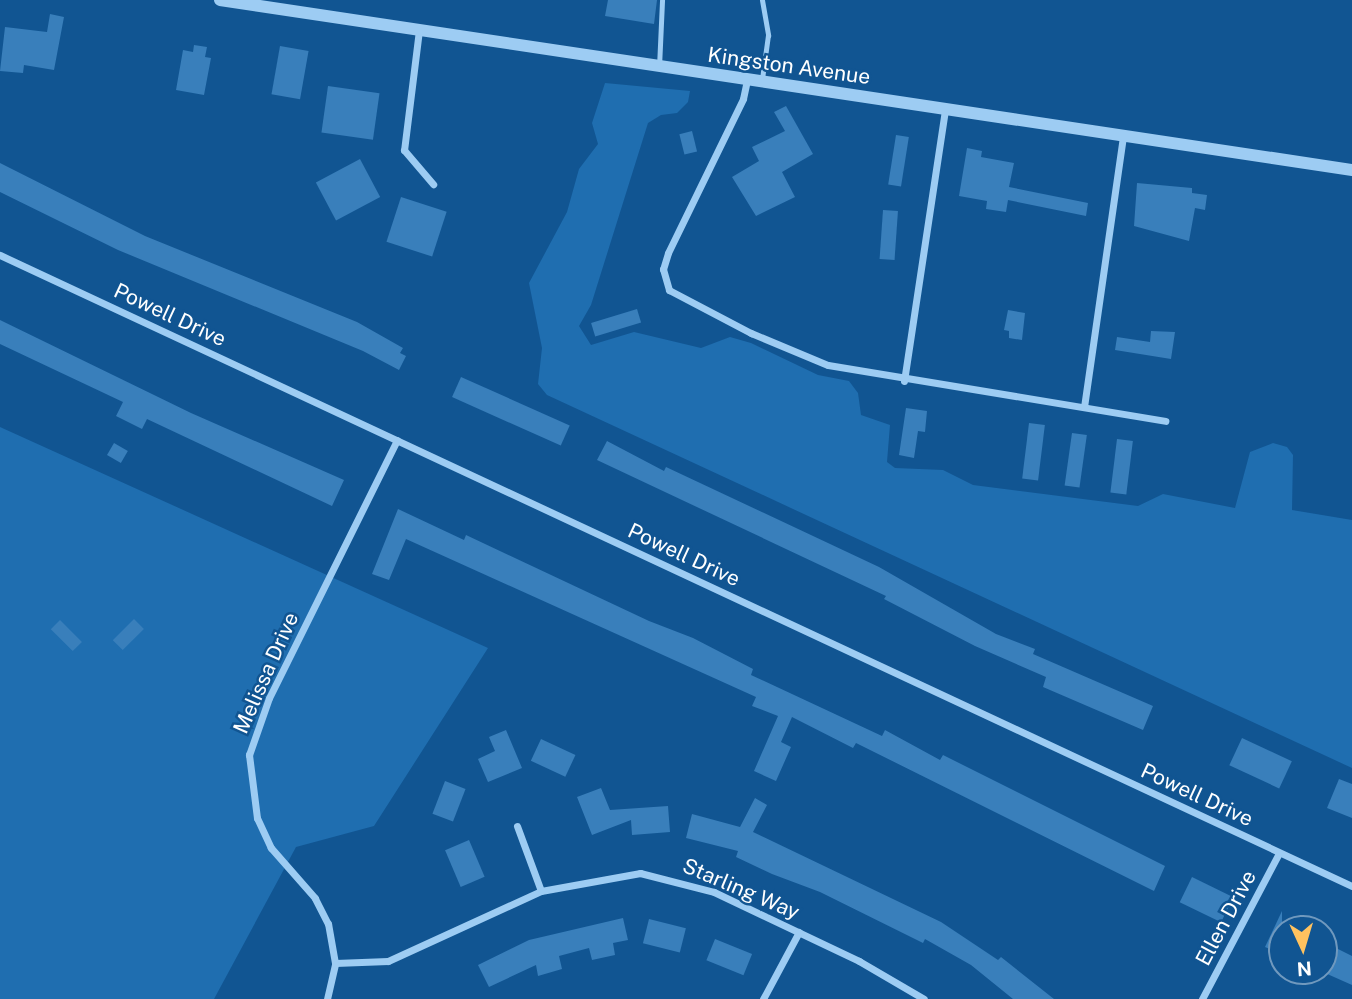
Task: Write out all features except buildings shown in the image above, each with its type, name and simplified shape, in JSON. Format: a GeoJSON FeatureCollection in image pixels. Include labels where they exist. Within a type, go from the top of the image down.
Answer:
{"type":"FeatureCollection","features":[{"type":"Feature","properties":{"kind":"street","name":"Kingston Avenue"},"geometry":{"type":"LineString","coordinates":[[220,0],[1352,170]]}},
{"type":"Feature","properties":{"kind":"street"},"geometry":{"type":"LineString","coordinates":[[419,30],[404,150],[433,184]]}},
{"type":"Feature","properties":{"kind":"street"},"geometry":{"type":"LineString","coordinates":[[747,80],[743,99],[668,253],[663,281],[684,299],[789,350],[828,365],[904,381],[1166,421]]}},
{"type":"Feature","properties":{"kind":"street"},"geometry":{"type":"LineString","coordinates":[[904,381],[944,109]]}},
{"type":"Feature","properties":{"kind":"street"},"geometry":{"type":"LineString","coordinates":[[1084,407],[1123,137]]}},
{"type":"Feature","properties":{"kind":"street","name":"Powell Drive"},"geometry":{"type":"LineString","coordinates":[[0,255],[1352,886]]}},
{"type":"Feature","properties":{"kind":"street","name":"Melissa Drive"},"geometry":{"type":"LineString","coordinates":[[327,999],[335,963],[328,924],[320,907],[271,848],[257,818],[249,755],[269,698],[397,440]]}},
{"type":"Feature","properties":{"kind":"street"},"geometry":{"type":"LineString","coordinates":[[517,826],[541,891]]}},
{"type":"Feature","properties":{"kind":"street","name":"Ellen Drive"},"geometry":{"type":"LineString","coordinates":[[1202,999],[1279,853]]}},
{"type":"Feature","properties":{"kind":"street","name":"Starling Way"},"geometry":{"type":"LineString","coordinates":[[335,963],[404,957],[485,913],[541,891],[640,873],[673,878],[799,932],[924,999]]}},
{"type":"Feature","properties":{"kind":"street"},"geometry":{"type":"LineString","coordinates":[[763,999],[799,932]]}},
{"type":"Feature","properties":{"kind":"lane"},"geometry":{"type":"LineString","coordinates":[[659,66],[662,0]]}},
{"type":"Feature","properties":{"kind":"lane"},"geometry":{"type":"LineString","coordinates":[[762,0],[768,35],[762,82]]}},
{"type":"Feature","properties":{"kind":"shaded area"},"geometry":{"type":"Polygon","coordinates":[[[605,83],[690,91],[688,102],[677,113],[661,115],[648,123],[591,305],[579,326],[591,345],[634,332],[701,348],[730,337],[751,343],[818,375],[849,381],[858,393],[861,415],[890,425],[887,462],[895,468],[943,470],[973,485],[1138,506],[1163,494],[1235,508],[1250,452],[1273,443],[1287,447],[1293,455],[1292,510],[1352,520],[1352,768],[547,395],[538,384],[542,348],[529,283],[567,212],[579,169],[598,144],[592,123],[605,83]]]}},
{"type":"Feature","properties":{"kind":"shaded area"},"geometry":{"type":"Polygon","coordinates":[[[0,427],[488,648],[374,826],[296,847],[214,999],[0,999],[0,427]]]}}]}
